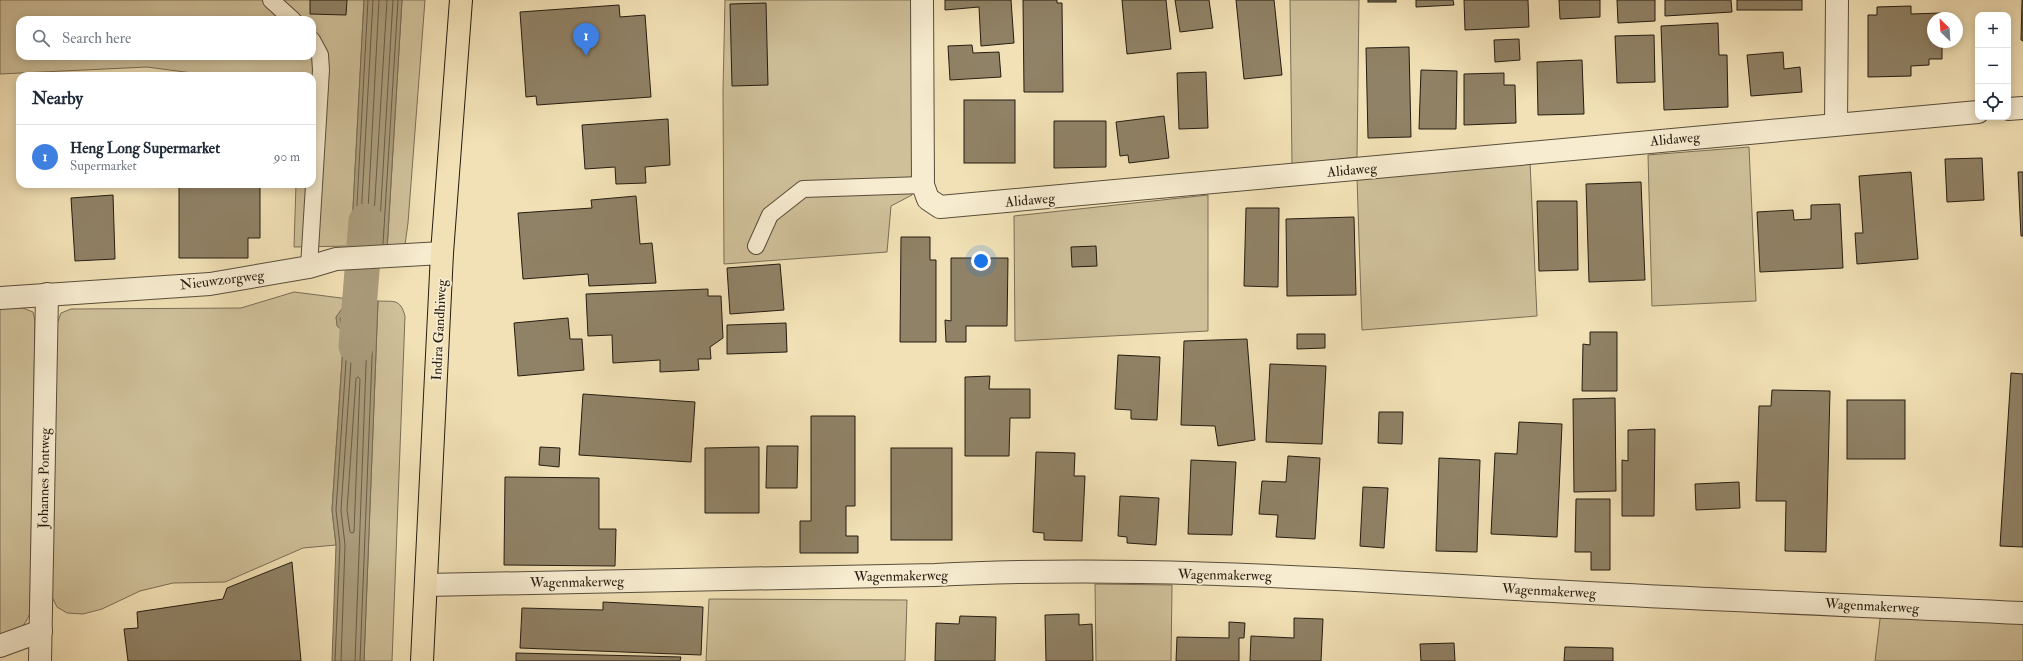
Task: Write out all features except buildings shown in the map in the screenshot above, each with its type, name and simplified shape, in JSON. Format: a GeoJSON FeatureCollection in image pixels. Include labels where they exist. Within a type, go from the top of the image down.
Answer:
{"type":"FeatureCollection","features":[{"type":"Feature","properties":{"kind":"main road","name":"Indira Gandhiweg"},"geometry":{"type":"LineString","coordinates":[[422,661],[442,254],[462,0]]}},
{"type":"Feature","properties":{"kind":"street","name":"Alidaweg"},"geometry":{"type":"LineString","coordinates":[[922,0],[923,185],[924,192],[928,199],[940,207],[948,208],[1836,124],[1975,112]]}},
{"type":"Feature","properties":{"kind":"street"},"geometry":{"type":"LineString","coordinates":[[1836,124],[1837,0]]}},
{"type":"Feature","properties":{"kind":"street"},"geometry":{"type":"LineString","coordinates":[[2011,109],[2023,108]]}},
{"type":"Feature","properties":{"kind":"street","name":"Nieuwzorgweg"},"geometry":{"type":"LineString","coordinates":[[0,298],[210,284],[309,267],[336,260],[442,254]]}},
{"type":"Feature","properties":{"kind":"street","name":"Johannes Pontweg"},"geometry":{"type":"LineString","coordinates":[[40,661],[47,294]]}},
{"type":"Feature","properties":{"kind":"street","name":"Wagenmakerweg"},"geometry":{"type":"LineString","coordinates":[[426,585],[935,575],[1004,572],[1240,574],[1545,591],[2023,612]]}},
{"type":"Feature","properties":{"kind":"street"},"geometry":{"type":"LineString","coordinates":[[0,646],[41,631]]}},
{"type":"Feature","properties":{"kind":"lane"},"geometry":{"type":"LineString","coordinates":[[271,0],[289,16]]}},
{"type":"Feature","properties":{"kind":"lane"},"geometry":{"type":"LineString","coordinates":[[316,48],[320,55],[321,70],[316,152]]}},
{"type":"Feature","properties":{"kind":"lane"},"geometry":{"type":"LineString","coordinates":[[756,246],[770,215],[803,189],[923,185]]}},
{"type":"Feature","properties":{"kind":"lane"},"geometry":{"type":"LineString","coordinates":[[309,267],[314,188]]}},
{"type":"Feature","properties":{"kind":"shaded area"},"geometry":{"type":"Polygon","coordinates":[[[0,0],[364,0],[351,246],[294,247],[296,188],[316,188],[316,72],[185,72],[147,67],[16,72],[16,73],[0,74],[0,0]]]}},
{"type":"Feature","properties":{"kind":"shaded area"},"geometry":{"type":"Polygon","coordinates":[[[402,0],[425,0],[408,223],[404,252],[387,250],[402,0]]]}},
{"type":"Feature","properties":{"kind":"shaded area"},"geometry":{"type":"Polygon","coordinates":[[[725,0],[912,0],[912,195],[891,206],[887,252],[724,264],[723,90],[725,0]]]}},
{"type":"Feature","properties":{"kind":"shaded area"},"geometry":{"type":"Polygon","coordinates":[[[1290,0],[1359,0],[1357,157],[1292,165],[1290,0]]]}},
{"type":"Feature","properties":{"kind":"shaded area"},"geometry":{"type":"Polygon","coordinates":[[[1749,147],[1756,301],[1652,306],[1648,155],[1749,147]]]}},
{"type":"Feature","properties":{"kind":"shaded area"},"geometry":{"type":"Polygon","coordinates":[[[1530,162],[1537,316],[1362,330],[1357,178],[1530,162]]]}},
{"type":"Feature","properties":{"kind":"shaded area"},"geometry":{"type":"Polygon","coordinates":[[[1208,195],[1208,331],[1015,341],[1014,216],[1208,195]]]}},
{"type":"Feature","properties":{"kind":"shaded area"},"geometry":{"type":"Polygon","coordinates":[[[294,292],[349,299],[336,318],[344,331],[332,510],[336,545],[303,548],[225,582],[173,583],[140,591],[102,609],[83,614],[67,613],[57,607],[52,597],[57,324],[61,313],[71,309],[241,308],[294,292]]]}},
{"type":"Feature","properties":{"kind":"shaded area"},"geometry":{"type":"Polygon","coordinates":[[[378,301],[396,302],[401,306],[405,316],[392,661],[364,661],[378,301]]]}},
{"type":"Feature","properties":{"kind":"shaded area"},"geometry":{"type":"Polygon","coordinates":[[[0,308],[23,308],[33,312],[35,321],[30,613],[25,623],[19,630],[0,638],[0,308]]]}},
{"type":"Feature","properties":{"kind":"shaded area"},"geometry":{"type":"Polygon","coordinates":[[[1095,584],[1172,585],[1171,661],[1096,661],[1095,584]]]}},
{"type":"Feature","properties":{"kind":"shaded area"},"geometry":{"type":"Polygon","coordinates":[[[709,599],[907,600],[905,661],[706,661],[709,599]]]}},
{"type":"Feature","properties":{"kind":"shaded area"},"geometry":{"type":"Polygon","coordinates":[[[1881,611],[2023,618],[2023,661],[1875,661],[1881,611]]]}},
{"type":"Feature","properties":{"kind":"water"},"geometry":{"type":"Polygon","coordinates":[[[364,0],[402,0],[387,250],[351,246],[364,0]]]}},
{"type":"Feature","properties":{"kind":"water"},"geometry":{"type":"Polygon","coordinates":[[[349,299],[378,301],[364,661],[332,661],[336,545],[332,510],[344,332],[337,326],[336,317],[349,299]]]}},
{"type":"Feature","properties":{"kind":"waterway"},"geometry":{"type":"LineString","coordinates":[[356,346],[366,221]]}},
{"type":"Feature","properties":{"kind":"place","name":"Heng Long Supermarket"},"geometry":{"type":"Point","coordinates":[586,56]}}]}
